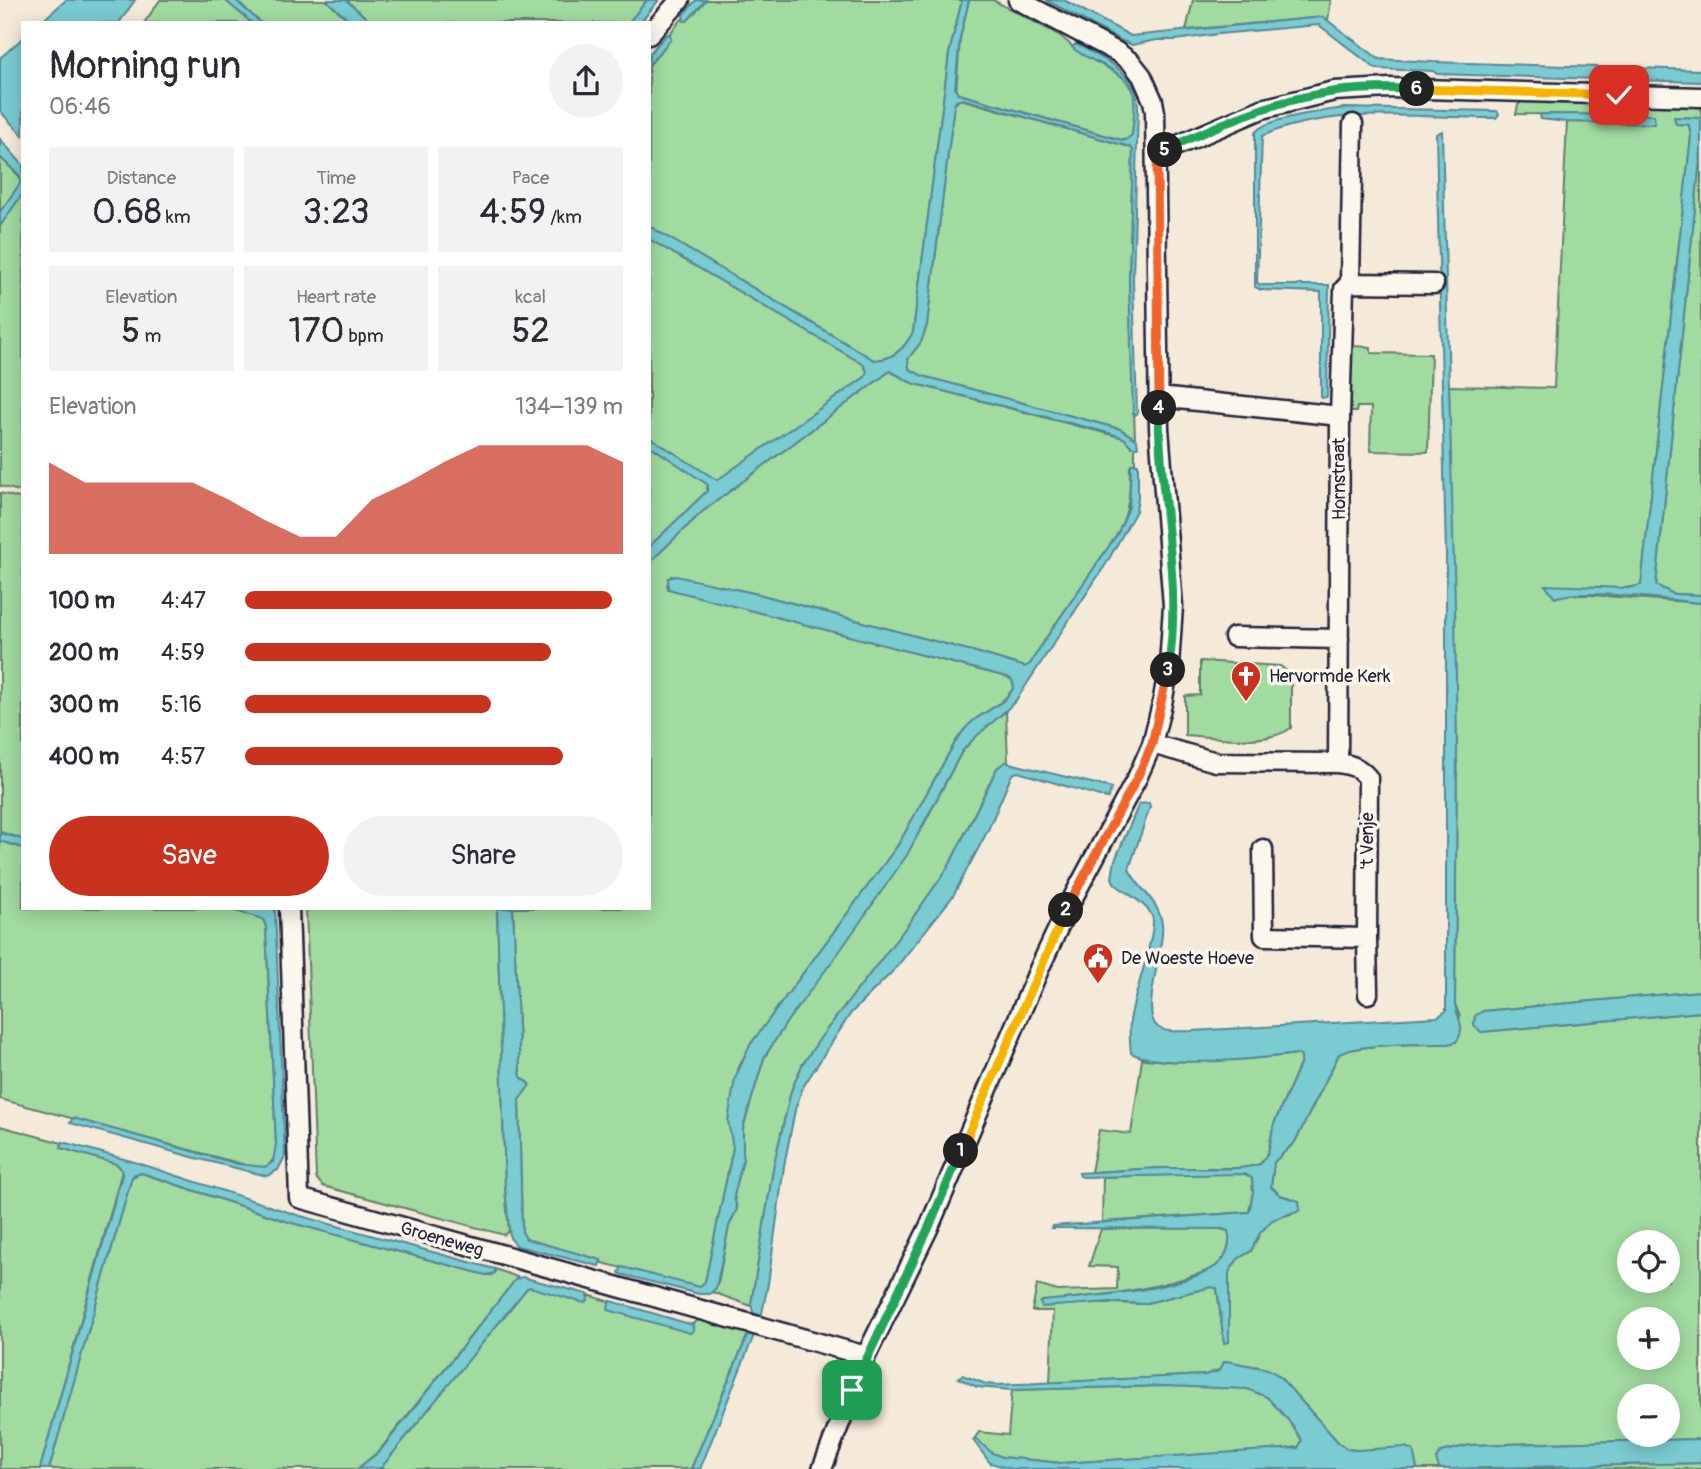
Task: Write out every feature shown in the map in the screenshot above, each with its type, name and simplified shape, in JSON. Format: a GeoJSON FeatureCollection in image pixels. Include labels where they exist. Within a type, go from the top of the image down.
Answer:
{"type":"FeatureCollection","features":[{"type":"Feature","properties":{"kind":"street"},"geometry":{"type":"LineString","coordinates":[[651,33],[680,0]]}},
{"type":"Feature","properties":{"kind":"street"},"geometry":{"type":"LineString","coordinates":[[822,1469],[866,1356],[929,1227],[1040,967],[1152,744],[1169,665],[1173,606],[1160,450],[1157,154],[1153,101],[1142,76],[1131,62],[1018,0]]}},
{"type":"Feature","properties":{"kind":"street"},"geometry":{"type":"LineString","coordinates":[[1157,154],[1262,109],[1334,91],[1390,88],[1701,97]]}},
{"type":"Feature","properties":{"kind":"street"},"geometry":{"type":"LineString","coordinates":[[1350,283],[1353,124]]}},
{"type":"Feature","properties":{"kind":"street"},"geometry":{"type":"LineString","coordinates":[[1340,416],[1343,289],[1350,283],[1434,284]]}},
{"type":"Feature","properties":{"kind":"street","name":"Hornstraat"},"geometry":{"type":"LineString","coordinates":[[1159,397],[1340,416],[1338,763]]}},
{"type":"Feature","properties":{"kind":"street"},"geometry":{"type":"LineString","coordinates":[[1234,636],[1339,639]]}},
{"type":"Feature","properties":{"kind":"street","name":"'t Venje"},"geometry":{"type":"LineString","coordinates":[[1152,744],[1216,761],[1353,765],[1368,778],[1367,938]]}},
{"type":"Feature","properties":{"kind":"street"},"geometry":{"type":"LineString","coordinates":[[1263,849],[1264,936],[1367,938],[1368,994]]}},
{"type":"Feature","properties":{"kind":"street","name":"Groeneweg"},"geometry":{"type":"LineString","coordinates":[[289,910],[299,1198],[866,1356]]}},
{"type":"Feature","properties":{"kind":"green space"},"geometry":{"type":"Polygon","coordinates":[[[160,0],[225,0],[250,21],[145,21],[160,0]]]}},
{"type":"Feature","properties":{"kind":"green space"},"geometry":{"type":"Polygon","coordinates":[[[235,0],[326,0],[350,21],[259,21],[235,0]]]}},
{"type":"Feature","properties":{"kind":"green space"},"geometry":{"type":"Polygon","coordinates":[[[346,0],[647,0],[631,21],[370,21],[346,0]]]}},
{"type":"Feature","properties":{"kind":"green space"},"geometry":{"type":"Polygon","coordinates":[[[706,0],[962,0],[949,54],[913,332],[902,348],[893,355],[874,360],[651,227],[651,63],[671,39],[669,34],[682,19],[688,20],[706,0]]]}},
{"type":"Feature","properties":{"kind":"green space"},"geometry":{"type":"Polygon","coordinates":[[[969,0],[993,0],[1059,35],[1082,54],[1125,78],[1134,93],[1135,108],[1132,135],[1129,139],[1122,140],[956,93],[960,38],[969,0]]]}},
{"type":"Feature","properties":{"kind":"green space"},"geometry":{"type":"Polygon","coordinates":[[[1193,0],[1331,0],[1328,20],[1322,17],[1186,30],[1193,0]]]}},
{"type":"Feature","properties":{"kind":"green space"},"geometry":{"type":"Polygon","coordinates":[[[960,99],[1133,150],[1129,280],[1135,438],[1120,429],[922,376],[909,369],[908,359],[921,342],[927,325],[954,105],[960,99]]]}},
{"type":"Feature","properties":{"kind":"green space"},"geometry":{"type":"Polygon","coordinates":[[[1524,99],[1701,104],[1701,118],[1675,117],[1689,125],[1691,136],[1641,586],[1561,595],[1701,603],[1701,991],[1483,1011],[1475,1016],[1474,1024],[1481,1032],[1701,1012],[1701,1439],[1680,1440],[1680,1384],[1617,1384],[1617,1441],[1470,1445],[1439,1468],[1443,1469],[1417,1469],[1413,1451],[1347,1449],[1279,1376],[1260,1367],[1224,1362],[1219,1370],[1205,1375],[1050,1383],[1053,1311],[1032,1311],[1037,1285],[1058,1291],[1117,1289],[1118,1267],[1089,1266],[1101,1229],[1216,1228],[1228,1231],[1229,1247],[1221,1261],[1208,1270],[1139,1289],[1042,1301],[1143,1304],[1211,1287],[1217,1288],[1224,1343],[1229,1272],[1238,1259],[1251,1251],[1260,1233],[1272,1220],[1297,1212],[1291,1198],[1280,1195],[1271,1186],[1274,1162],[1295,1142],[1339,1054],[1376,1046],[1448,1044],[1460,1017],[1455,1004],[1457,752],[1449,386],[1554,388],[1567,122],[1655,123],[1653,115],[1516,114],[1518,105],[1524,99]]]}},
{"type":"Feature","properties":{"kind":"green space"},"geometry":{"type":"Polygon","coordinates":[[[1701,150],[1701,595],[1673,594],[1656,585],[1701,150]]]}},
{"type":"Feature","properties":{"kind":"green space"},"geometry":{"type":"Polygon","coordinates":[[[0,157],[20,177],[20,184],[0,212],[0,157]]]}},
{"type":"Feature","properties":{"kind":"green space"},"geometry":{"type":"Polygon","coordinates":[[[21,196],[21,491],[0,486],[0,226],[21,196]]]}},
{"type":"Feature","properties":{"kind":"green space"},"geometry":{"type":"Polygon","coordinates":[[[651,240],[863,364],[867,371],[865,377],[717,481],[651,438],[651,240]]]}},
{"type":"Feature","properties":{"kind":"green space"},"geometry":{"type":"Polygon","coordinates":[[[1349,346],[1371,347],[1371,353],[1431,354],[1428,452],[1370,451],[1371,407],[1357,407],[1356,412],[1348,412],[1349,346]]]}},
{"type":"Feature","properties":{"kind":"green space"},"geometry":{"type":"Polygon","coordinates":[[[890,371],[912,383],[1124,438],[1135,447],[1135,464],[1130,466],[1125,516],[1118,533],[1030,664],[1025,667],[758,594],[671,576],[667,585],[669,589],[1007,677],[1012,680],[1014,687],[1003,700],[976,719],[961,734],[898,845],[750,1045],[738,1069],[733,1148],[705,1282],[699,1287],[602,1263],[601,1260],[526,1239],[522,1232],[519,1100],[528,1083],[521,1077],[520,1072],[513,910],[651,910],[651,561],[702,512],[890,371]]]}},
{"type":"Feature","properties":{"kind":"green space"},"geometry":{"type":"Polygon","coordinates":[[[651,446],[708,484],[707,491],[651,545],[651,446]]]}},
{"type":"Feature","properties":{"kind":"green space"},"geometry":{"type":"Polygon","coordinates":[[[0,493],[21,498],[21,838],[0,832],[0,493]]]}},
{"type":"Feature","properties":{"kind":"green space"},"geometry":{"type":"Polygon","coordinates":[[[1200,661],[1280,666],[1291,674],[1291,728],[1281,734],[1255,739],[1185,735],[1185,696],[1200,695],[1200,661]]]}},
{"type":"Feature","properties":{"kind":"green space"},"geometry":{"type":"Polygon","coordinates":[[[1006,711],[1008,762],[997,768],[949,866],[907,926],[821,1037],[799,1072],[791,1091],[774,1164],[751,1306],[712,1292],[718,1283],[729,1226],[737,1209],[734,1196],[743,1159],[743,1128],[764,1058],[922,828],[961,753],[979,732],[1006,711]]]}},
{"type":"Feature","properties":{"kind":"green space"},"geometry":{"type":"Polygon","coordinates":[[[0,841],[21,847],[21,910],[233,910],[263,919],[266,927],[276,1144],[275,1157],[268,1166],[257,1168],[0,1099],[0,841]]]}},
{"type":"Feature","properties":{"kind":"green space"},"geometry":{"type":"Polygon","coordinates":[[[306,910],[497,910],[505,1188],[509,1231],[504,1235],[323,1186],[316,1178],[306,910]]]}},
{"type":"Feature","properties":{"kind":"green space"},"geometry":{"type":"Polygon","coordinates":[[[1298,1054],[1301,1062],[1274,1124],[1268,1152],[1260,1164],[1245,1168],[1163,1168],[1091,1172],[1099,1130],[1131,1134],[1142,1059],[1220,1060],[1298,1054]]]}},
{"type":"Feature","properties":{"kind":"green space"},"geometry":{"type":"Polygon","coordinates":[[[0,1126],[62,1143],[61,1148],[117,1164],[122,1171],[40,1469],[0,1469],[0,1126]]]}},
{"type":"Feature","properties":{"kind":"green space"},"geometry":{"type":"Polygon","coordinates":[[[141,1173],[292,1223],[486,1275],[492,1275],[495,1269],[520,1278],[516,1279],[379,1451],[357,1469],[49,1469],[132,1177],[141,1173]]]}},
{"type":"Feature","properties":{"kind":"green space"},"geometry":{"type":"Polygon","coordinates":[[[1237,1173],[1252,1178],[1253,1193],[1249,1212],[1102,1222],[1103,1177],[1237,1173]]]}},
{"type":"Feature","properties":{"kind":"green space"},"geometry":{"type":"Polygon","coordinates":[[[530,1287],[589,1297],[588,1295],[690,1333],[693,1330],[692,1324],[702,1318],[749,1332],[691,1469],[379,1469],[530,1287]]]}},
{"type":"Feature","properties":{"kind":"green space"},"geometry":{"type":"Polygon","coordinates":[[[1232,1387],[1258,1392],[1282,1411],[1302,1440],[1301,1446],[1282,1450],[1061,1463],[1002,1457],[974,1439],[979,1432],[1008,1435],[1012,1390],[1232,1387]]]}},
{"type":"Feature","properties":{"kind":"green space"},"geometry":{"type":"Polygon","coordinates":[[[1701,1463],[1701,1469],[1469,1469],[1701,1463]]]}},
{"type":"Feature","properties":{"kind":"water"},"geometry":{"type":"Polygon","coordinates":[[[66,0],[135,0],[120,21],[42,21],[66,0]]]}},
{"type":"Feature","properties":{"kind":"water"},"geometry":{"type":"Polygon","coordinates":[[[225,0],[235,0],[259,21],[250,21],[225,0]]]}},
{"type":"Feature","properties":{"kind":"water"},"geometry":{"type":"Polygon","coordinates":[[[326,0],[346,0],[370,21],[350,21],[326,0]]]}},
{"type":"Feature","properties":{"kind":"water"},"geometry":{"type":"Polygon","coordinates":[[[647,0],[659,0],[642,21],[630,21],[647,0]]]}},
{"type":"Feature","properties":{"kind":"water"},"geometry":{"type":"Polygon","coordinates":[[[696,0],[706,0],[684,21],[683,15],[696,0]]]}},
{"type":"Feature","properties":{"kind":"water"},"geometry":{"type":"Polygon","coordinates":[[[962,0],[969,0],[960,38],[955,89],[958,94],[1124,141],[1132,135],[1132,89],[1120,75],[1072,47],[1076,44],[1107,61],[1126,75],[1132,84],[1138,108],[1133,279],[1137,414],[1133,413],[1129,280],[1133,150],[963,99],[956,101],[954,105],[927,325],[921,342],[908,359],[909,369],[923,376],[1120,429],[1137,440],[1138,447],[1132,447],[1124,438],[1109,433],[912,383],[890,371],[702,512],[651,561],[651,545],[707,491],[708,485],[651,446],[651,438],[717,480],[865,377],[867,371],[863,364],[651,240],[651,227],[874,360],[887,358],[898,352],[913,332],[949,54],[962,0]]]}},
{"type":"Feature","properties":{"kind":"water"},"geometry":{"type":"Polygon","coordinates":[[[1046,0],[1064,0],[1131,36],[1323,17],[1379,59],[1701,70],[1701,82],[1437,74],[1433,71],[1376,69],[1319,25],[1157,40],[1132,45],[1046,0]]]}},
{"type":"Feature","properties":{"kind":"water"},"geometry":{"type":"Polygon","coordinates":[[[670,34],[671,39],[651,63],[651,52],[670,34]]]}},
{"type":"Feature","properties":{"kind":"water"},"geometry":{"type":"Polygon","coordinates":[[[21,40],[21,134],[0,111],[0,58],[21,40]]]}},
{"type":"Feature","properties":{"kind":"water"},"geometry":{"type":"Polygon","coordinates":[[[1344,108],[1497,111],[1499,114],[1496,118],[1377,115],[1347,117],[1289,126],[1262,136],[1257,282],[1260,285],[1329,285],[1327,397],[1321,398],[1321,292],[1261,290],[1255,287],[1255,133],[1282,119],[1344,108]]]}},
{"type":"Feature","properties":{"kind":"water"},"geometry":{"type":"Polygon","coordinates":[[[1540,114],[1654,115],[1655,124],[1567,122],[1541,119],[1540,114]]]}},
{"type":"Feature","properties":{"kind":"water"},"geometry":{"type":"Polygon","coordinates":[[[1674,117],[1701,118],[1701,150],[1656,585],[1673,594],[1701,595],[1701,603],[1604,594],[1555,598],[1545,585],[1628,588],[1641,585],[1691,136],[1689,125],[1676,124],[1674,117]]]}},
{"type":"Feature","properties":{"kind":"water"},"geometry":{"type":"Polygon","coordinates":[[[1442,131],[1455,604],[1455,1004],[1461,1032],[1456,1042],[1448,1044],[1376,1046],[1339,1054],[1295,1142],[1274,1162],[1271,1187],[1280,1195],[1299,1201],[1300,1210],[1272,1220],[1260,1233],[1251,1251],[1238,1259],[1229,1272],[1229,1342],[1224,1343],[1217,1288],[1211,1287],[1143,1304],[1110,1302],[1042,1307],[1042,1301],[1130,1292],[1174,1283],[1217,1265],[1229,1242],[1228,1231],[1223,1229],[1051,1228],[1249,1212],[1253,1193],[1252,1178],[1245,1174],[1083,1177],[1079,1173],[1156,1168],[1227,1169],[1260,1164],[1268,1153],[1274,1124],[1301,1062],[1298,1054],[1188,1062],[1146,1058],[1131,1053],[1130,1020],[1153,923],[1152,916],[1145,907],[1115,884],[1112,878],[1115,860],[1139,804],[1149,803],[1150,807],[1129,869],[1153,901],[1162,924],[1151,1010],[1153,1021],[1159,1028],[1191,1031],[1437,1017],[1446,1011],[1446,555],[1436,134],[1442,131]]]}},
{"type":"Feature","properties":{"kind":"water"},"geometry":{"type":"Polygon","coordinates":[[[0,139],[21,163],[21,196],[0,226],[0,212],[20,184],[20,176],[0,157],[0,139]]]}},
{"type":"Feature","properties":{"kind":"water"},"geometry":{"type":"Polygon","coordinates":[[[1131,464],[1138,464],[1136,511],[1106,564],[1017,699],[961,753],[907,855],[788,1020],[764,1058],[743,1128],[743,1159],[734,1196],[737,1209],[729,1226],[716,1288],[710,1294],[699,1294],[620,1274],[622,1267],[699,1287],[705,1282],[733,1148],[728,1121],[735,1078],[750,1045],[898,845],[961,734],[976,719],[1003,700],[1014,687],[1012,680],[1007,677],[668,589],[668,578],[676,576],[758,594],[1025,667],[1030,664],[1118,533],[1129,507],[1131,464]]]}},
{"type":"Feature","properties":{"kind":"water"},"geometry":{"type":"Polygon","coordinates":[[[1005,762],[1112,788],[1108,798],[1018,772],[1012,774],[988,830],[953,896],[894,970],[851,1013],[803,1087],[795,1110],[784,1166],[761,1318],[754,1316],[751,1304],[774,1164],[791,1091],[802,1065],[949,866],[997,768],[1005,762]]]}},
{"type":"Feature","properties":{"kind":"water"},"geometry":{"type":"Polygon","coordinates":[[[0,833],[21,838],[21,847],[0,841],[0,833]]]}},
{"type":"Feature","properties":{"kind":"water"},"geometry":{"type":"Polygon","coordinates":[[[233,910],[275,910],[285,1156],[278,1170],[267,1176],[70,1123],[73,1118],[238,1164],[265,1167],[273,1162],[276,1144],[266,927],[263,919],[233,910]]]}},
{"type":"Feature","properties":{"kind":"water"},"geometry":{"type":"Polygon","coordinates":[[[497,910],[513,910],[520,1072],[521,1077],[530,1085],[519,1100],[522,1232],[526,1239],[601,1260],[599,1266],[517,1246],[510,1238],[505,1188],[497,910]]]}},
{"type":"Feature","properties":{"kind":"water"},"geometry":{"type":"Polygon","coordinates":[[[1701,991],[1701,1012],[1481,1032],[1474,1025],[1475,1016],[1483,1011],[1701,991]]]}},
{"type":"Feature","properties":{"kind":"water"},"geometry":{"type":"Polygon","coordinates":[[[63,1142],[138,1163],[297,1215],[495,1269],[495,1273],[486,1275],[292,1223],[142,1173],[135,1174],[49,1469],[40,1469],[122,1175],[117,1164],[61,1148],[63,1142]]]}},
{"type":"Feature","properties":{"kind":"water"},"geometry":{"type":"Polygon","coordinates":[[[522,1277],[587,1294],[588,1301],[584,1303],[527,1288],[381,1468],[357,1469],[380,1451],[516,1279],[522,1277]]]}},
{"type":"Feature","properties":{"kind":"water"},"geometry":{"type":"Polygon","coordinates":[[[611,1301],[693,1325],[693,1331],[690,1333],[608,1310],[611,1301]]]}},
{"type":"Feature","properties":{"kind":"water"},"geometry":{"type":"Polygon","coordinates":[[[749,1332],[754,1335],[700,1469],[691,1469],[749,1332]]]}},
{"type":"Feature","properties":{"kind":"water"},"geometry":{"type":"Polygon","coordinates":[[[1227,1361],[1268,1369],[1279,1376],[1347,1449],[1405,1447],[1413,1450],[1417,1469],[1012,1469],[990,1463],[973,1440],[976,1439],[992,1453],[1002,1457],[1061,1463],[1298,1448],[1302,1440],[1267,1397],[1247,1389],[1163,1386],[1012,1390],[977,1387],[958,1378],[962,1375],[997,1385],[1205,1375],[1219,1371],[1227,1361]]]}},
{"type":"Feature","properties":{"kind":"water"},"geometry":{"type":"Polygon","coordinates":[[[1701,1439],[1701,1463],[1443,1469],[1439,1468],[1436,1459],[1441,1452],[1470,1445],[1617,1441],[1617,1447],[1680,1447],[1680,1440],[1701,1439]]]}},
{"type":"Feature","properties":{"kind":"place","name":"Hervormde Kerk"},"geometry":{"type":"Point","coordinates":[1246,703]}},
{"type":"Feature","properties":{"kind":"place","name":"De Woeste Hoeve"},"geometry":{"type":"Point","coordinates":[1098,985]}},
{"type":"Feature","properties":{"kind":"route"},"geometry":{"type":"LineString","coordinates":[[852,1390],[929,1227],[1040,967],[1068,907],[1138,776],[1152,744],[1162,704],[1172,639],[1173,606],[1159,428],[1157,154],[1262,109],[1334,91],[1390,88],[1619,95]]}}]}
